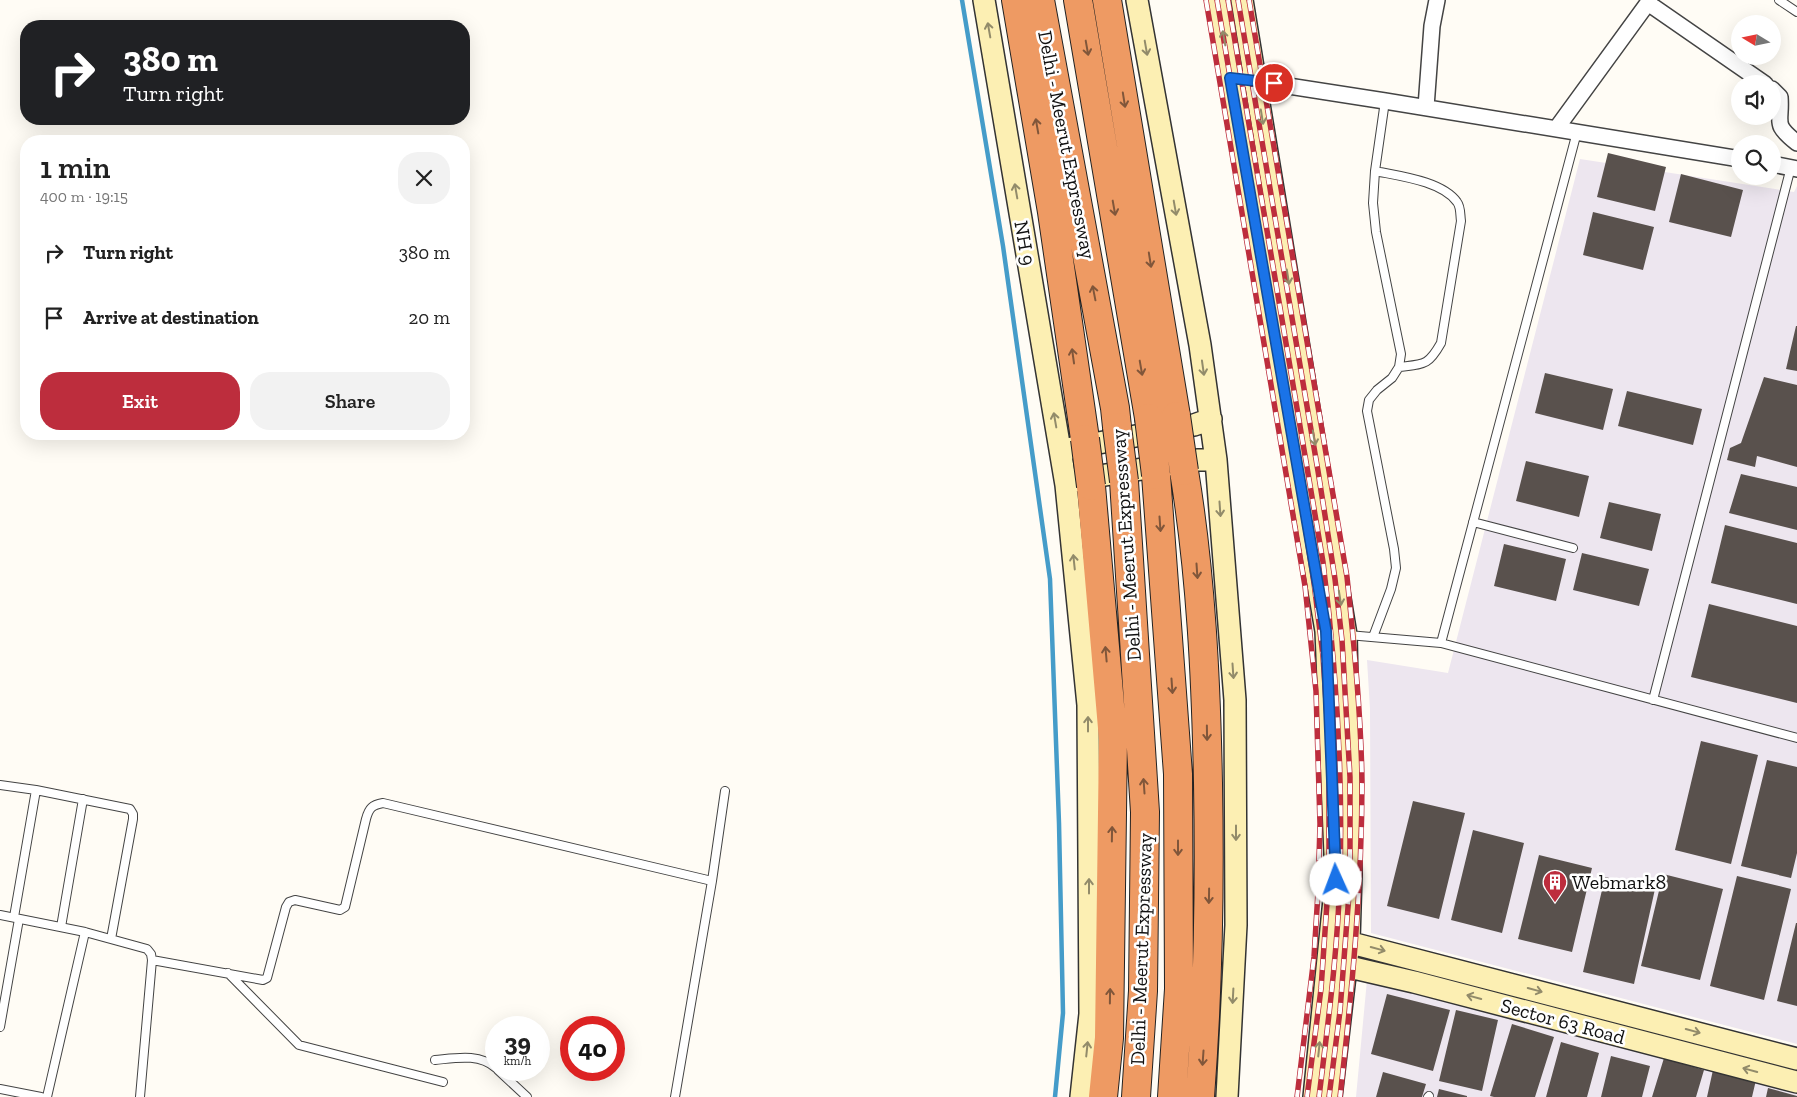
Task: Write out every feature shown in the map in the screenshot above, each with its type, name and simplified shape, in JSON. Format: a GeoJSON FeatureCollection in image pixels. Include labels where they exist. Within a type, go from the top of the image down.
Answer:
{"type":"FeatureCollection","features":[{"type":"Feature","properties":{"kind":"highway"},"geometry":{"type":"LineString","coordinates":[[1016,0],[1052,212],[1085,439],[1078,486],[1113,739],[1109,1038],[1103,1097]]}},
{"type":"Feature","properties":{"kind":"highway","name":"Delhi - Meerut Expressway"},"geometry":{"type":"LineString","coordinates":[[1040,0],[1116,408],[1124,480],[1145,812],[1144,991],[1136,1097]]}},
{"type":"Feature","properties":{"kind":"highway","name":"Delhi - Meerut Expressway"},"geometry":{"type":"LineString","coordinates":[[1078,0],[1163,417],[1156,475],[1178,774],[1179,989],[1172,1097]]}},
{"type":"Feature","properties":{"kind":"highway"},"geometry":{"type":"LineString","coordinates":[[1107,0],[1163,417],[1184,471],[1194,532],[1207,704],[1209,865],[1206,1014],[1200,1097]]}},
{"type":"Feature","properties":{"kind":"street","name":"NH 9"},"geometry":{"type":"LineString","coordinates":[[984,0],[1060,449],[1078,486],[1088,705],[1090,1014],[1081,1097]]}},
{"type":"Feature","properties":{"kind":"street"},"geometry":{"type":"LineString","coordinates":[[1137,0],[1200,345],[1216,460],[1235,700],[1236,925],[1228,1097]]}},
{"type":"Feature","properties":{"kind":"street"},"geometry":{"type":"LineString","coordinates":[[1217,0],[1230,78],[1336,633]]}},
{"type":"Feature","properties":{"kind":"street"},"geometry":{"type":"LineString","coordinates":[[1242,0],[1256,80],[1336,633],[1336,880],[1340,940],[1314,1097]]}},
{"type":"Feature","properties":{"kind":"street"},"geometry":{"type":"LineString","coordinates":[[1426,108],[1432,26],[1437,0]]}},
{"type":"Feature","properties":{"kind":"street"},"geometry":{"type":"LineString","coordinates":[[1556,129],[1649,2],[1752,75]]}},
{"type":"Feature","properties":{"kind":"street"},"geometry":{"type":"LineString","coordinates":[[1230,78],[1256,80],[1731,158]]}},
{"type":"Feature","properties":{"kind":"street"},"geometry":{"type":"LineString","coordinates":[[1779,125],[1784,133],[1797,143]]}},
{"type":"Feature","properties":{"kind":"street"},"geometry":{"type":"LineString","coordinates":[[1781,166],[1794,168],[1797,153]]}},
{"type":"Feature","properties":{"kind":"street"},"geometry":{"type":"LineString","coordinates":[[1060,449],[1194,426],[1211,419]]}},
{"type":"Feature","properties":{"kind":"street"},"geometry":{"type":"LineString","coordinates":[[1078,486],[1081,479],[1091,477],[1197,460],[1216,460]]}},
{"type":"Feature","properties":{"kind":"street","name":"Sector 63 Road"},"geometry":{"type":"LineString","coordinates":[[1340,940],[1797,1059]]}},
{"type":"Feature","properties":{"kind":"street"},"geometry":{"type":"LineString","coordinates":[[1414,982],[1419,960]]}},
{"type":"Feature","properties":{"kind":"street"},"geometry":{"type":"LineString","coordinates":[[1331,1097],[1337,964]]}},
{"type":"Feature","properties":{"kind":"street","name":"Sector 63 Road"},"geometry":{"type":"LineString","coordinates":[[1337,964],[1414,982],[1797,1082]]}},
{"type":"Feature","properties":{"kind":"lane"},"geometry":{"type":"LineString","coordinates":[[1779,0],[1797,12]]}},
{"type":"Feature","properties":{"kind":"lane"},"geometry":{"type":"LineString","coordinates":[[1373,637],[1391,589],[1396,568],[1394,549],[1367,412],[1369,400],[1377,390],[1392,378],[1399,368],[1401,354],[1376,232],[1373,203],[1375,170],[1386,101]]}},
{"type":"Feature","properties":{"kind":"lane"},"geometry":{"type":"LineString","coordinates":[[1441,644],[1577,132]]}},
{"type":"Feature","properties":{"kind":"lane"},"geometry":{"type":"LineString","coordinates":[[1653,700],[1794,168]]}},
{"type":"Feature","properties":{"kind":"lane"},"geometry":{"type":"LineString","coordinates":[[1375,170],[1430,184],[1447,191],[1459,204],[1460,221],[1442,343],[1433,357],[1422,364],[1399,368]]}},
{"type":"Feature","properties":{"kind":"lane"},"geometry":{"type":"LineString","coordinates":[[1473,522],[1573,548]]}},
{"type":"Feature","properties":{"kind":"lane"},"geometry":{"type":"LineString","coordinates":[[1336,633],[1441,644],[1797,738]]}},
{"type":"Feature","properties":{"kind":"lane"},"geometry":{"type":"LineString","coordinates":[[0,785],[36,790],[130,809],[133,814],[111,939]]}},
{"type":"Feature","properties":{"kind":"lane"},"geometry":{"type":"LineString","coordinates":[[0,1027],[36,790]]}},
{"type":"Feature","properties":{"kind":"lane"},"geometry":{"type":"LineString","coordinates":[[674,1097],[712,881],[725,790]]}},
{"type":"Feature","properties":{"kind":"lane"},"geometry":{"type":"LineString","coordinates":[[61,927],[83,799]]}},
{"type":"Feature","properties":{"kind":"lane"},"geometry":{"type":"LineString","coordinates":[[152,960],[263,980],[267,978],[289,902],[294,900],[340,910],[345,907],[366,819],[369,810],[374,804],[383,803],[712,881]]}},
{"type":"Feature","properties":{"kind":"lane"},"geometry":{"type":"LineString","coordinates":[[0,915],[85,932],[147,949],[151,954],[140,1097]]}},
{"type":"Feature","properties":{"kind":"lane"},"geometry":{"type":"LineString","coordinates":[[47,1097],[85,932]]}},
{"type":"Feature","properties":{"kind":"lane"},"geometry":{"type":"LineString","coordinates":[[228,973],[299,1045],[443,1082]]}},
{"type":"Feature","properties":{"kind":"lane"},"geometry":{"type":"LineString","coordinates":[[435,1060],[478,1058],[485,1061]]}},
{"type":"Feature","properties":{"kind":"lane"},"geometry":{"type":"LineString","coordinates":[[510,1081],[527,1097]]}},
{"type":"Feature","properties":{"kind":"lane"},"geometry":{"type":"LineString","coordinates":[[0,1089],[42,1097]]}},
{"type":"Feature","properties":{"kind":"shaded area"},"geometry":{"type":"Polygon","coordinates":[[[1580,159],[1731,182],[1731,185],[1749,185],[1794,192],[1797,186],[1797,1044],[1371,933],[1370,709],[1367,660],[1448,673],[1580,159]]]}},
{"type":"Feature","properties":{"kind":"shaded area"},"geometry":{"type":"Polygon","coordinates":[[[1367,980],[1797,1093],[1797,1097],[1356,1097],[1367,980]]]}},
{"type":"Feature","properties":{"kind":"building"},"geometry":{"type":"Polygon","coordinates":[[[1608,153],[1666,167],[1655,211],[1597,197],[1608,153]]]}},
{"type":"Feature","properties":{"kind":"building"},"geometry":{"type":"Polygon","coordinates":[[[1681,174],[1743,190],[1731,237],[1669,222],[1681,174]]]}},
{"type":"Feature","properties":{"kind":"building"},"geometry":{"type":"Polygon","coordinates":[[[1593,212],[1654,227],[1643,270],[1583,255],[1593,212]]]}},
{"type":"Feature","properties":{"kind":"building"},"geometry":{"type":"Polygon","coordinates":[[[1797,326],[1797,371],[1786,369],[1797,326]]]}},
{"type":"Feature","properties":{"kind":"building"},"geometry":{"type":"Polygon","coordinates":[[[1545,373],[1613,389],[1603,430],[1535,413],[1545,373]]]}},
{"type":"Feature","properties":{"kind":"building"},"geometry":{"type":"Polygon","coordinates":[[[1764,377],[1797,385],[1797,467],[1757,456],[1755,467],[1727,460],[1730,448],[1741,443],[1764,377]]]}},
{"type":"Feature","properties":{"kind":"building"},"geometry":{"type":"Polygon","coordinates":[[[1627,391],[1702,409],[1693,445],[1618,426],[1627,391]]]}},
{"type":"Feature","properties":{"kind":"building"},"geometry":{"type":"Polygon","coordinates":[[[1526,461],[1589,476],[1579,517],[1516,501],[1526,461]]]}},
{"type":"Feature","properties":{"kind":"building"},"geometry":{"type":"Polygon","coordinates":[[[1741,474],[1797,487],[1797,530],[1729,513],[1741,474]]]}},
{"type":"Feature","properties":{"kind":"building"},"geometry":{"type":"Polygon","coordinates":[[[1609,502],[1661,514],[1652,551],[1600,538],[1609,502]]]}},
{"type":"Feature","properties":{"kind":"building"},"geometry":{"type":"Polygon","coordinates":[[[1725,525],[1797,543],[1797,604],[1711,583],[1725,525]]]}},
{"type":"Feature","properties":{"kind":"building"},"geometry":{"type":"Polygon","coordinates":[[[1504,544],[1566,559],[1556,601],[1494,586],[1504,544]]]}},
{"type":"Feature","properties":{"kind":"building"},"geometry":{"type":"Polygon","coordinates":[[[1582,553],[1649,569],[1639,606],[1573,590],[1582,553]]]}},
{"type":"Feature","properties":{"kind":"building"},"geometry":{"type":"Polygon","coordinates":[[[1709,604],[1797,626],[1797,703],[1691,677],[1709,604]]]}},
{"type":"Feature","properties":{"kind":"building"},"geometry":{"type":"Polygon","coordinates":[[[1701,741],[1758,755],[1731,864],[1675,850],[1701,741]]]}},
{"type":"Feature","properties":{"kind":"building"},"geometry":{"type":"Polygon","coordinates":[[[1767,760],[1797,767],[1797,853],[1791,878],[1741,866],[1767,760]]]}},
{"type":"Feature","properties":{"kind":"building"},"geometry":{"type":"Polygon","coordinates":[[[1413,801],[1465,813],[1439,919],[1387,906],[1413,801]]]}},
{"type":"Feature","properties":{"kind":"building"},"geometry":{"type":"Polygon","coordinates":[[[1473,830],[1524,843],[1502,933],[1451,920],[1473,830]]]}},
{"type":"Feature","properties":{"kind":"building","name":"Webmark8"},"geometry":{"type":"Polygon","coordinates":[[[1539,855],[1592,868],[1572,952],[1518,939],[1539,855]]]}},
{"type":"Feature","properties":{"kind":"building"},"geometry":{"type":"Polygon","coordinates":[[[1663,874],[1723,889],[1700,980],[1641,966],[1663,874]]]}},
{"type":"Feature","properties":{"kind":"building"},"geometry":{"type":"Polygon","coordinates":[[[1737,876],[1791,889],[1764,1000],[1710,986],[1737,876]]]}},
{"type":"Feature","properties":{"kind":"building"},"geometry":{"type":"Polygon","coordinates":[[[1605,877],[1655,889],[1634,984],[1583,972],[1605,877]]]}},
{"type":"Feature","properties":{"kind":"building"},"geometry":{"type":"Polygon","coordinates":[[[1797,923],[1797,1006],[1777,1001],[1797,923]]]}},
{"type":"Feature","properties":{"kind":"building"},"geometry":{"type":"Polygon","coordinates":[[[1387,994],[1450,1010],[1433,1071],[1371,1054],[1387,994]]]}},
{"type":"Feature","properties":{"kind":"building"},"geometry":{"type":"Polygon","coordinates":[[[1456,1010],[1498,1020],[1482,1091],[1439,1081],[1456,1010]]]}},
{"type":"Feature","properties":{"kind":"building"},"geometry":{"type":"Polygon","coordinates":[[[1512,1024],[1554,1037],[1535,1097],[1490,1096],[1512,1024]]]}},
{"type":"Feature","properties":{"kind":"building"},"geometry":{"type":"Polygon","coordinates":[[[1561,1042],[1599,1053],[1587,1097],[1546,1097],[1561,1042]]]}},
{"type":"Feature","properties":{"kind":"building"},"geometry":{"type":"Polygon","coordinates":[[[1611,1056],[1650,1066],[1642,1097],[1601,1097],[1611,1056]]]}},
{"type":"Feature","properties":{"kind":"building"},"geometry":{"type":"Polygon","coordinates":[[[1664,1058],[1704,1070],[1696,1097],[1652,1097],[1664,1058]]]}},
{"type":"Feature","properties":{"kind":"building"},"geometry":{"type":"Polygon","coordinates":[[[1713,1070],[1756,1080],[1752,1097],[1707,1097],[1713,1070]]]}},
{"type":"Feature","properties":{"kind":"building"},"geometry":{"type":"Polygon","coordinates":[[[1383,1072],[1426,1084],[1422,1097],[1376,1097],[1383,1072]]]}},
{"type":"Feature","properties":{"kind":"building"},"geometry":{"type":"Polygon","coordinates":[[[1768,1088],[1797,1096],[1797,1097],[1766,1097],[1768,1088]]]}},
{"type":"Feature","properties":{"kind":"building"},"geometry":{"type":"Polygon","coordinates":[[[1439,1089],[1467,1096],[1467,1097],[1437,1097],[1439,1089]]]}},
{"type":"Feature","properties":{"kind":"waterway"},"geometry":{"type":"LineString","coordinates":[[962,0],[1003,246],[1050,579],[1059,823],[1063,1013],[1055,1097]]}},
{"type":"Feature","properties":{"kind":"railway"},"geometry":{"type":"LineString","coordinates":[[1206,0],[1305,586],[1316,691],[1320,824],[1318,892],[1314,957],[1297,1097]]}},
{"type":"Feature","properties":{"kind":"railway"},"geometry":{"type":"LineString","coordinates":[[1217,0],[1291,435],[1314,583],[1323,656],[1329,749],[1329,874],[1321,989],[1307,1097]]}},
{"type":"Feature","properties":{"kind":"railway"},"geometry":{"type":"LineString","coordinates":[[1228,0],[1323,562],[1332,640],[1338,718],[1340,875],[1335,958],[1319,1097]]}},
{"type":"Feature","properties":{"kind":"railway"},"geometry":{"type":"LineString","coordinates":[[1238,0],[1318,471],[1335,579],[1342,640],[1350,777],[1350,881],[1340,1011],[1329,1097]]}},
{"type":"Feature","properties":{"kind":"railway"},"geometry":{"type":"LineString","coordinates":[[1249,0],[1347,577],[1357,679],[1362,821],[1352,979],[1340,1097]]}},
{"type":"Feature","properties":{"kind":"place","name":"Webmark8"},"geometry":{"type":"Point","coordinates":[1555,903]}},
{"type":"Feature","properties":{"kind":"route"},"geometry":{"type":"LineString","coordinates":[[1274,83],[1230,78],[1326,631],[1336,880]]}}]}
